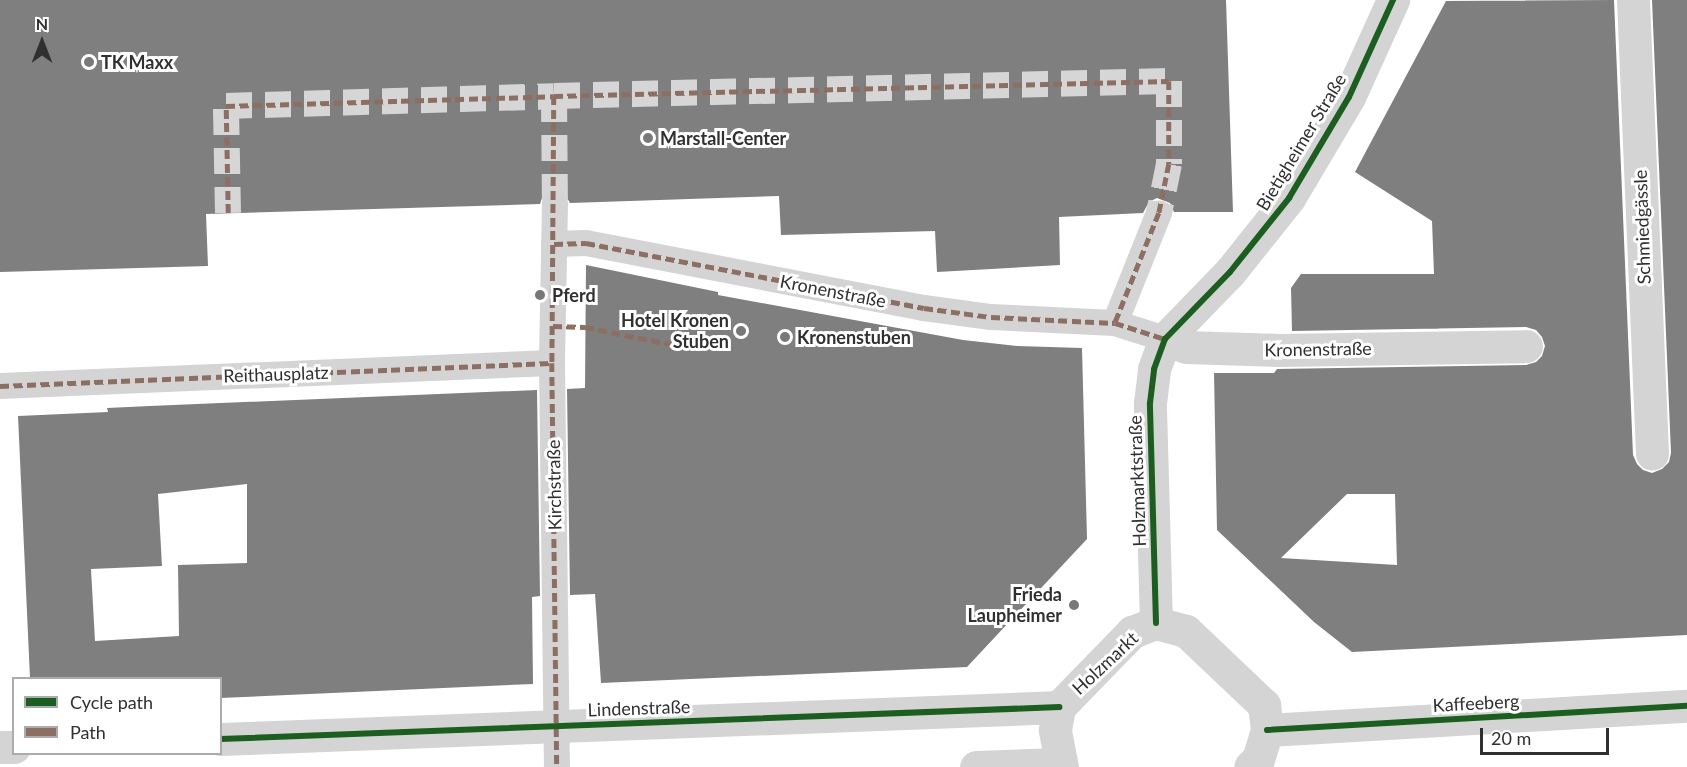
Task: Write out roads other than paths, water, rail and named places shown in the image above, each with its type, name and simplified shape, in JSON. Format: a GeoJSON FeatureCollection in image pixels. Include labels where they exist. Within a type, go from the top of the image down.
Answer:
{"type":"FeatureCollection","features":[{"type":"Feature","properties":{"kind":"street","name":"Bietigheimer Straße"},"geometry":{"type":"LineString","coordinates":[[1165,339],[1230,272],[1289,198],[1349,97],[1393,0]]}},
{"type":"Feature","properties":{"kind":"street","name":"Schmiedgässle"},"geometry":{"type":"LineString","coordinates":[[1633,0],[1652,454]]}},
{"type":"Feature","properties":{"kind":"street","name":"Kirchstraße"},"geometry":{"type":"LineString","coordinates":[[555,203],[552,363],[557,767]]}},
{"type":"Feature","properties":{"kind":"street"},"geometry":{"type":"LineString","coordinates":[[1114,323],[1159,213]]}},
{"type":"Feature","properties":{"kind":"street","name":"Kronenstraße"},"geometry":{"type":"LineString","coordinates":[[554,244],[586,243],[924,308],[991,317],[1114,323],[1186,347],[1279,350],[1526,346]]}},
{"type":"Feature","properties":{"kind":"street","name":"Holzmarktstraße"},"geometry":{"type":"LineString","coordinates":[[1156,623],[1150,403],[1154,369],[1165,339]]}},
{"type":"Feature","properties":{"kind":"street","name":"Reithausplatz"},"geometry":{"type":"LineString","coordinates":[[0,386],[552,363]]}},
{"type":"Feature","properties":{"kind":"street","name":"Holzmarkt"},"geometry":{"type":"LineString","coordinates":[[1061,766],[1055,730],[1059,707],[1132,632],[1156,623],[1186,631],[1263,705],[1267,730]]}},
{"type":"Feature","properties":{"kind":"street","name":"Kaffeeberg"},"geometry":{"type":"LineString","coordinates":[[1267,730],[1687,706]]}},
{"type":"Feature","properties":{"kind":"street","name":"Lindenstraße"},"geometry":{"type":"LineString","coordinates":[[222,739],[1059,707]]}},
{"type":"Feature","properties":{"kind":"street"},"geometry":{"type":"LineString","coordinates":[[1251,767],[1258,759],[1267,730]]}},
{"type":"Feature","properties":{"kind":"street"},"geometry":{"type":"LineString","coordinates":[[976,767],[1061,766]]}},
{"type":"Feature","properties":{"kind":"tunnel"},"geometry":{"type":"LineString","coordinates":[[554,96],[1169,81],[1169,164],[1159,213]]}},
{"type":"Feature","properties":{"kind":"tunnel"},"geometry":{"type":"LineString","coordinates":[[228,213],[226,106],[554,96],[555,203]]}},
{"type":"Feature","properties":{"kind":"place","name":"TK Maxx"},"geometry":{"type":"Point","coordinates":[89,62]}},
{"type":"Feature","properties":{"kind":"place","name":"Marstall-Center"},"geometry":{"type":"Point","coordinates":[648,138]}},
{"type":"Feature","properties":{"kind":"place","name":"Pferd"},"geometry":{"type":"Point","coordinates":[540,295]}},
{"type":"Feature","properties":{"kind":"place","name":"Hotel Kronen Stuben"},"geometry":{"type":"Point","coordinates":[741,331]}},
{"type":"Feature","properties":{"kind":"place","name":"Kronenstuben"},"geometry":{"type":"Point","coordinates":[785,337]}},
{"type":"Feature","properties":{"kind":"place","name":"Frieda Laupheimer"},"geometry":{"type":"Point","coordinates":[1074,605]}}]}
